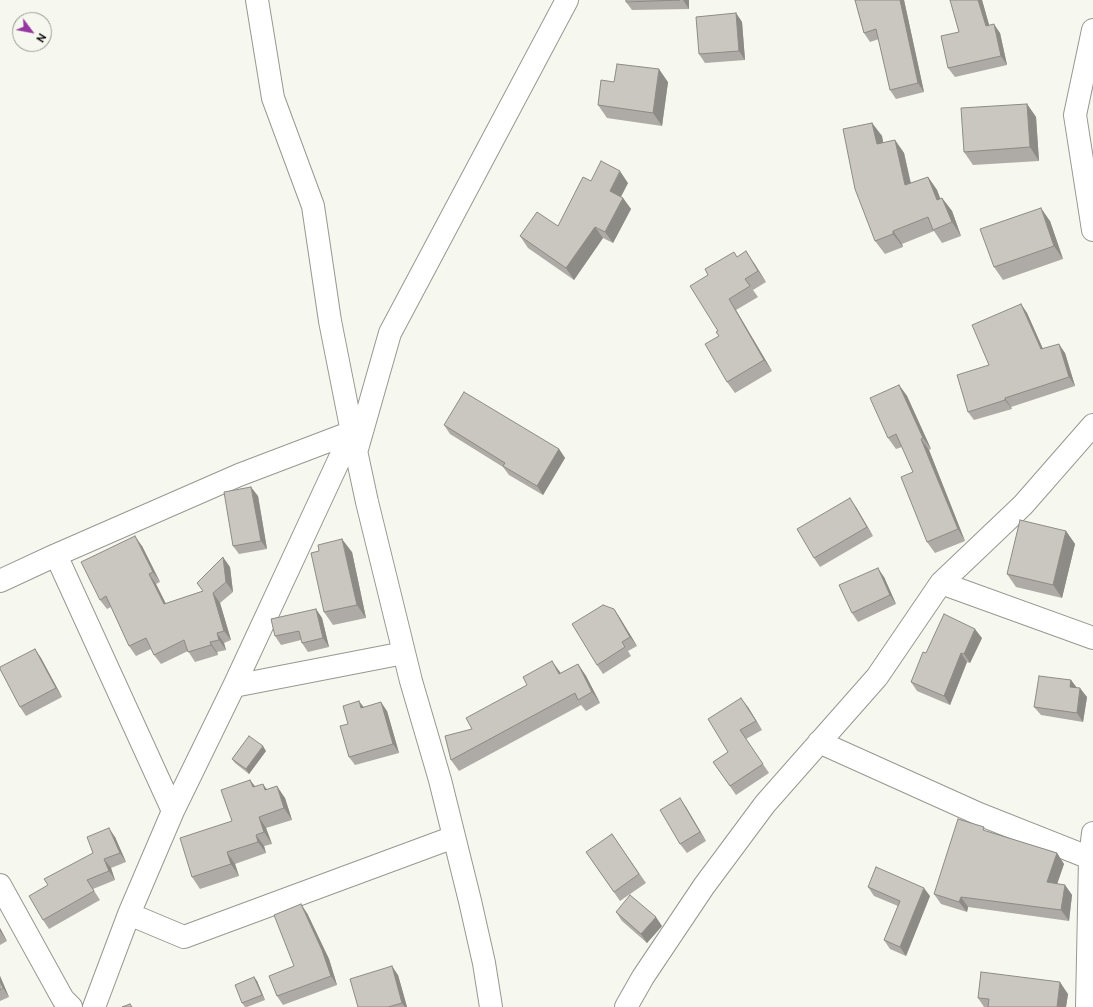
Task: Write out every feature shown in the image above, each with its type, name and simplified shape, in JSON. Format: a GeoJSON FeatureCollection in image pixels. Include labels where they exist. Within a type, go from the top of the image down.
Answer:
{"type":"FeatureCollection","features":[{"type":"Feature","properties":{"kind":"street"},"geometry":{"type":"LineString","coordinates":[[256,0],[272,98],[314,206],[330,321],[354,442],[404,653],[440,780],[470,900],[491,1007]]}},
{"type":"Feature","properties":{"kind":"street"},"geometry":{"type":"LineString","coordinates":[[94,1007],[129,914],[172,811],[354,442],[390,333],[567,0]]}},
{"type":"Feature","properties":{"kind":"street"},"geometry":{"type":"LineString","coordinates":[[1093,30],[1075,116],[1093,230]]}},
{"type":"Feature","properties":{"kind":"street"},"geometry":{"type":"LineString","coordinates":[[626,1007],[643,977],[709,880],[765,804],[877,677],[940,583],[1023,505],[1093,425]]}},
{"type":"Feature","properties":{"kind":"street"},"geometry":{"type":"LineString","coordinates":[[0,581],[239,475],[354,442]]}},
{"type":"Feature","properties":{"kind":"street"},"geometry":{"type":"LineString","coordinates":[[56,555],[172,811]]}},
{"type":"Feature","properties":{"kind":"street"},"geometry":{"type":"LineString","coordinates":[[940,583],[1093,638]]}},
{"type":"Feature","properties":{"kind":"street"},"geometry":{"type":"LineString","coordinates":[[234,686],[404,653]]}},
{"type":"Feature","properties":{"kind":"street"},"geometry":{"type":"LineString","coordinates":[[819,742],[979,814],[1090,858]]}},
{"type":"Feature","properties":{"kind":"street"},"geometry":{"type":"LineString","coordinates":[[1087,1007],[1090,858],[1093,832]]}},
{"type":"Feature","properties":{"kind":"street"},"geometry":{"type":"LineString","coordinates":[[129,914],[184,937],[454,837]]}},
{"type":"Feature","properties":{"kind":"street"},"geometry":{"type":"LineString","coordinates":[[0,885],[63,999],[70,1007]]}},
{"type":"Feature","properties":{"kind":"building"},"geometry":{"type":"Polygon","coordinates":[[[626,0],[680,0],[626,2],[626,0]]]}},
{"type":"Feature","properties":{"kind":"building"},"geometry":{"type":"Polygon","coordinates":[[[855,0],[900,0],[918,83],[890,90],[876,29],[864,33],[855,0]]]}},
{"type":"Feature","properties":{"kind":"building"},"geometry":{"type":"Polygon","coordinates":[[[950,0],[978,0],[986,26],[994,24],[1001,56],[948,68],[941,36],[959,32],[950,0]]]}},
{"type":"Feature","properties":{"kind":"building"},"geometry":{"type":"Polygon","coordinates":[[[736,13],[739,51],[699,54],[696,17],[736,13]]]}},
{"type":"Feature","properties":{"kind":"building"},"geometry":{"type":"Polygon","coordinates":[[[617,64],[659,69],[653,113],[598,105],[601,80],[614,82],[617,64]]]}},
{"type":"Feature","properties":{"kind":"building"},"geometry":{"type":"Polygon","coordinates":[[[1027,104],[1030,147],[964,152],[961,108],[1027,104]]]}},
{"type":"Feature","properties":{"kind":"building"},"geometry":{"type":"Polygon","coordinates":[[[872,123],[877,144],[895,140],[905,185],[928,177],[937,200],[942,198],[952,222],[933,230],[928,217],[893,231],[893,234],[875,241],[855,189],[843,129],[872,123]]]}},
{"type":"Feature","properties":{"kind":"building"},"geometry":{"type":"Polygon","coordinates":[[[601,161],[620,171],[610,191],[623,198],[605,232],[595,227],[566,268],[520,236],[537,212],[558,226],[583,177],[591,181],[601,161]]]}},
{"type":"Feature","properties":{"kind":"building"},"geometry":{"type":"Polygon","coordinates":[[[1041,208],[1054,246],[994,267],[980,229],[1041,208]]]}},
{"type":"Feature","properties":{"kind":"building"},"geometry":{"type":"Polygon","coordinates":[[[746,251],[758,271],[745,279],[750,286],[729,299],[764,360],[727,382],[705,344],[719,336],[716,332],[718,331],[690,286],[708,275],[705,269],[734,252],[737,257],[746,251]]]}},
{"type":"Feature","properties":{"kind":"building"},"geometry":{"type":"Polygon","coordinates":[[[1021,304],[1041,349],[1059,344],[1069,377],[968,412],[957,375],[989,365],[972,325],[1021,304]]]}},
{"type":"Feature","properties":{"kind":"building"},"geometry":{"type":"Polygon","coordinates":[[[899,385],[923,438],[921,439],[958,529],[927,542],[901,477],[913,472],[896,434],[888,438],[870,398],[899,385]]]}},
{"type":"Feature","properties":{"kind":"building"},"geometry":{"type":"Polygon","coordinates":[[[464,392],[559,449],[537,486],[503,466],[505,463],[444,425],[464,392]]]}},
{"type":"Feature","properties":{"kind":"building"},"geometry":{"type":"Polygon","coordinates":[[[251,487],[261,541],[233,546],[224,492],[251,487]]]}},
{"type":"Feature","properties":{"kind":"building"},"geometry":{"type":"Polygon","coordinates":[[[850,498],[867,527],[814,558],[797,529],[850,498]]]}},
{"type":"Feature","properties":{"kind":"building"},"geometry":{"type":"Polygon","coordinates":[[[1020,520],[1066,531],[1053,585],[1007,574],[1020,520]]]}},
{"type":"Feature","properties":{"kind":"building"},"geometry":{"type":"Polygon","coordinates":[[[135,536],[153,572],[149,574],[164,604],[203,591],[197,583],[223,557],[226,582],[213,593],[224,631],[217,633],[219,640],[210,642],[211,645],[188,652],[184,640],[154,655],[146,638],[129,646],[106,596],[100,600],[81,562],[135,536]]]}},
{"type":"Feature","properties":{"kind":"building"},"geometry":{"type":"Polygon","coordinates":[[[342,539],[357,605],[324,612],[311,553],[319,551],[318,545],[342,539]]]}},
{"type":"Feature","properties":{"kind":"building"},"geometry":{"type":"Polygon","coordinates":[[[878,568],[890,595],[852,613],[839,585],[878,568]]]}},
{"type":"Feature","properties":{"kind":"building"},"geometry":{"type":"Polygon","coordinates":[[[603,605],[614,609],[630,637],[622,642],[625,647],[597,665],[572,624],[603,605]]]}},
{"type":"Feature","properties":{"kind":"building"},"geometry":{"type":"Polygon","coordinates":[[[316,609],[323,638],[302,643],[299,631],[275,636],[271,619],[316,609]]]}},
{"type":"Feature","properties":{"kind":"building"},"geometry":{"type":"Polygon","coordinates":[[[944,614],[975,629],[964,654],[961,653],[944,696],[911,682],[923,652],[926,653],[944,614]]]}},
{"type":"Feature","properties":{"kind":"building"},"geometry":{"type":"Polygon","coordinates":[[[35,649],[56,688],[20,707],[0,667],[35,649]]]}},
{"type":"Feature","properties":{"kind":"building"},"geometry":{"type":"Polygon","coordinates":[[[552,661],[559,674],[578,664],[592,692],[578,700],[575,693],[451,760],[445,736],[472,729],[466,718],[527,685],[523,677],[552,661]]]}},
{"type":"Feature","properties":{"kind":"building"},"geometry":{"type":"Polygon","coordinates":[[[1039,676],[1071,680],[1070,687],[1080,688],[1077,713],[1034,707],[1039,676]]]}},
{"type":"Feature","properties":{"kind":"building"},"geometry":{"type":"Polygon","coordinates":[[[741,698],[756,721],[740,730],[763,764],[730,786],[713,762],[728,752],[708,719],[741,698]]]}},
{"type":"Feature","properties":{"kind":"building"},"geometry":{"type":"Polygon","coordinates":[[[359,701],[361,708],[381,702],[393,744],[349,757],[340,726],[348,724],[343,706],[359,701]]]}},
{"type":"Feature","properties":{"kind":"building"},"geometry":{"type":"Polygon","coordinates":[[[249,736],[263,746],[246,769],[232,759],[249,736]]]}},
{"type":"Feature","properties":{"kind":"building"},"geometry":{"type":"Polygon","coordinates":[[[250,780],[253,787],[263,784],[265,790],[277,786],[284,808],[259,817],[264,832],[256,835],[258,842],[227,852],[231,864],[192,877],[180,838],[232,821],[221,790],[250,780]]]}},
{"type":"Feature","properties":{"kind":"building"},"geometry":{"type":"Polygon","coordinates":[[[680,798],[700,832],[680,844],[660,810],[680,798]]]}},
{"type":"Feature","properties":{"kind":"building"},"geometry":{"type":"Polygon","coordinates":[[[958,819],[984,827],[983,830],[1057,853],[1047,882],[1065,885],[1061,910],[961,897],[959,902],[934,894],[958,819]]]}},
{"type":"Feature","properties":{"kind":"building"},"geometry":{"type":"Polygon","coordinates":[[[109,828],[120,853],[104,859],[109,871],[87,880],[94,891],[43,920],[29,896],[48,885],[44,879],[93,853],[87,837],[109,828]]]}},
{"type":"Feature","properties":{"kind":"building"},"geometry":{"type":"Polygon","coordinates":[[[612,834],[639,874],[614,892],[586,852],[612,834]]]}},
{"type":"Feature","properties":{"kind":"building"},"geometry":{"type":"Polygon","coordinates":[[[876,867],[924,888],[900,947],[884,940],[900,901],[868,887],[876,867]]]}},
{"type":"Feature","properties":{"kind":"building"},"geometry":{"type":"Polygon","coordinates":[[[630,895],[656,917],[641,934],[616,912],[630,895]]]}},
{"type":"Feature","properties":{"kind":"building"},"geometry":{"type":"Polygon","coordinates":[[[301,904],[322,950],[331,976],[277,996],[269,976],[294,966],[274,915],[301,904]]]}},
{"type":"Feature","properties":{"kind":"building"},"geometry":{"type":"Polygon","coordinates":[[[392,966],[402,1003],[388,1007],[358,1007],[350,979],[392,966]]]}},
{"type":"Feature","properties":{"kind":"building"},"geometry":{"type":"Polygon","coordinates":[[[981,972],[1060,982],[1057,1007],[988,1007],[989,999],[978,998],[981,972]]]}},
{"type":"Feature","properties":{"kind":"building"},"geometry":{"type":"Polygon","coordinates":[[[254,977],[262,995],[242,1003],[235,985],[254,977]]]}},
{"type":"Feature","properties":{"kind":"building"},"geometry":{"type":"Polygon","coordinates":[[[0,981],[3,988],[0,990],[0,981]]]}},
{"type":"Feature","properties":{"kind":"building"},"geometry":{"type":"Polygon","coordinates":[[[130,1004],[132,1007],[122,1007],[130,1004]]]}}]}
